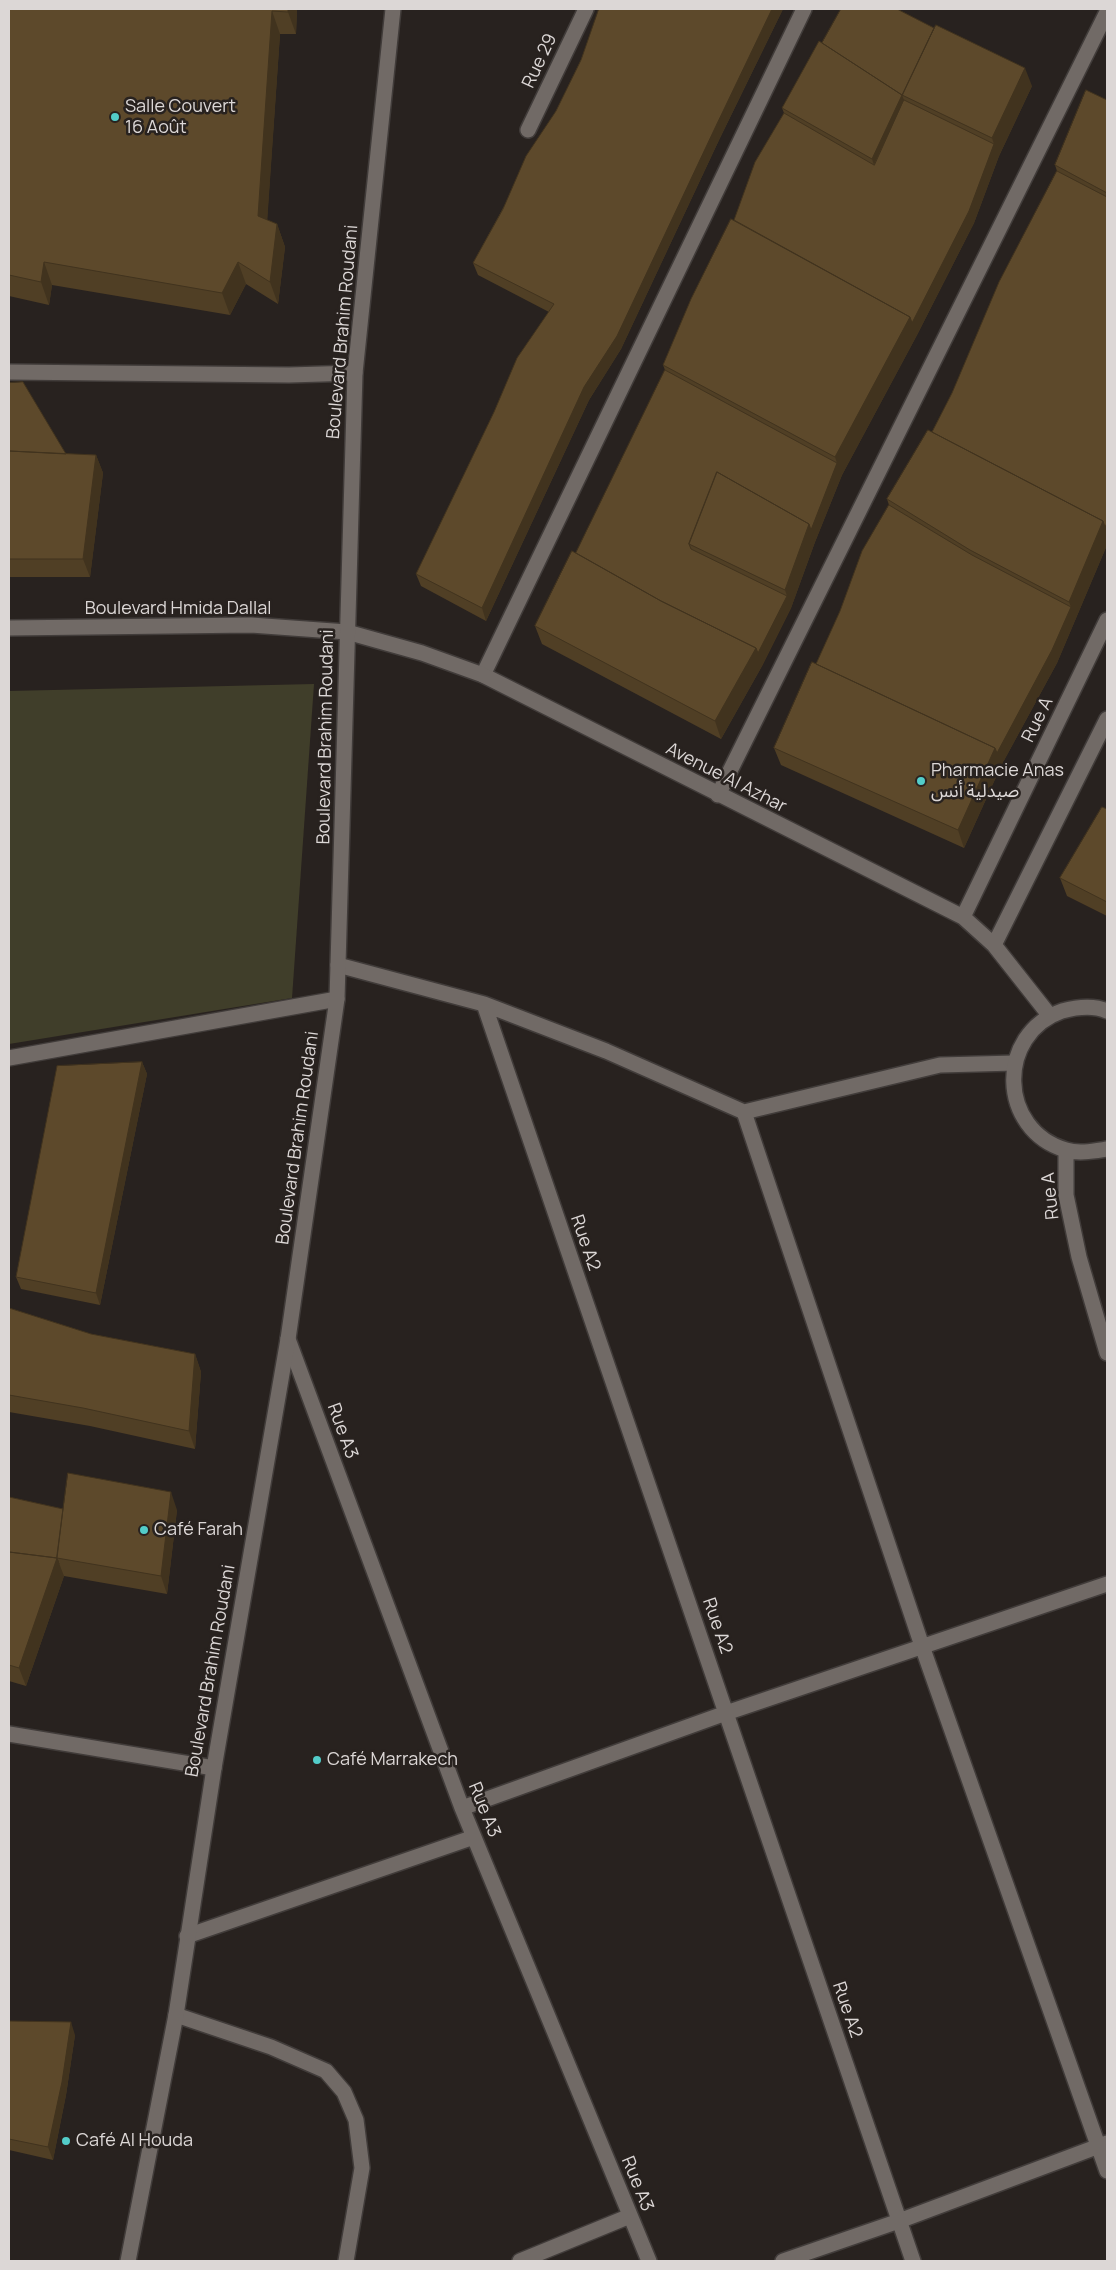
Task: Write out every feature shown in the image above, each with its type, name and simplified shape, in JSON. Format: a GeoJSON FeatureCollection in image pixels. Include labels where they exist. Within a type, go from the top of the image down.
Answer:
{"type":"FeatureCollection","features":[{"type":"Feature","properties":{"kind":"street","name":"Boulevard Brahim Roudani"},"geometry":{"type":"LineString","coordinates":[[128,2261],[176,2015],[186,1936],[288,1339],[337,998],[355,373],[393,9]]}},
{"type":"Feature","properties":{"kind":"street","name":"Rue 29"},"geometry":{"type":"LineString","coordinates":[[528,130],[586,9]]}},
{"type":"Feature","properties":{"kind":"street"},"geometry":{"type":"LineString","coordinates":[[483,675],[804,9]]}},
{"type":"Feature","properties":{"kind":"street"},"geometry":{"type":"LineString","coordinates":[[718,795],[1107,12]]}},
{"type":"Feature","properties":{"kind":"street"},"geometry":{"type":"LineString","coordinates":[[9,372],[289,375],[355,373]]}},
{"type":"Feature","properties":{"kind":"street","name":"Rue A"},"geometry":{"type":"LineString","coordinates":[[963,917],[1107,620]]}},
{"type":"Feature","properties":{"kind":"street","name":"Boulevard Hmida Dallal"},"geometry":{"type":"LineString","coordinates":[[9,628],[250,624],[347,632]]}},
{"type":"Feature","properties":{"kind":"street","name":"Avenue Al Azhar"},"geometry":{"type":"LineString","coordinates":[[347,632],[422,653],[483,675],[963,917],[994,945],[1050,1016]]}},
{"type":"Feature","properties":{"kind":"street"},"geometry":{"type":"LineString","coordinates":[[994,945],[1107,718]]}},
{"type":"Feature","properties":{"kind":"street"},"geometry":{"type":"LineString","coordinates":[[338,965],[484,1004],[606,1051],[744,1112],[940,1065],[1015,1063]]}},
{"type":"Feature","properties":{"kind":"street"},"geometry":{"type":"LineString","coordinates":[[9,1058],[337,998]]}},
{"type":"Feature","properties":{"kind":"street","name":"Rue A2"},"geometry":{"type":"LineString","coordinates":[[484,1004],[913,2261]]}},
{"type":"Feature","properties":{"kind":"street"},"geometry":{"type":"LineString","coordinates":[[1107,1011],[1099,1008],[1074,1008],[1050,1016],[1034,1028],[1022,1044],[1015,1063],[1013,1085],[1018,1107],[1030,1126],[1046,1141],[1066,1150],[1088,1152],[1107,1148]]}},
{"type":"Feature","properties":{"kind":"street"},"geometry":{"type":"LineString","coordinates":[[744,1112],[922,1646],[1103,2145],[1107,2172]]}},
{"type":"Feature","properties":{"kind":"street","name":"Rue A"},"geometry":{"type":"LineString","coordinates":[[1066,1150],[1066,1195],[1079,1257],[1107,1353]]}},
{"type":"Feature","properties":{"kind":"street","name":"Rue A3"},"geometry":{"type":"LineString","coordinates":[[288,1339],[462,1808],[649,2261]]}},
{"type":"Feature","properties":{"kind":"street"},"geometry":{"type":"LineString","coordinates":[[462,1808],[726,1713],[1107,1584]]}},
{"type":"Feature","properties":{"kind":"street"},"geometry":{"type":"LineString","coordinates":[[9,1734],[214,1768]]}},
{"type":"Feature","properties":{"kind":"street"},"geometry":{"type":"LineString","coordinates":[[186,1936],[474,1837]]}},
{"type":"Feature","properties":{"kind":"street"},"geometry":{"type":"LineString","coordinates":[[176,2015],[271,2047],[326,2071],[344,2092],[356,2120],[362,2168],[346,2261]]}},
{"type":"Feature","properties":{"kind":"street"},"geometry":{"type":"LineString","coordinates":[[782,2261],[900,2221],[1103,2145]]}},
{"type":"Feature","properties":{"kind":"street"},"geometry":{"type":"LineString","coordinates":[[520,2261],[630,2216]]}},
{"type":"Feature","properties":{"kind":"shaded area"},"geometry":{"type":"Polygon","coordinates":[[[314,684],[292,998],[9,1044],[9,691],[314,684]]]}},
{"type":"Feature","properties":{"kind":"building"},"geometry":{"type":"Polygon","coordinates":[[[9,9],[288,9],[288,12],[272,11],[258,216],[277,224],[270,282],[238,262],[222,293],[44,262],[41,282],[9,275],[9,9]]]}},
{"type":"Feature","properties":{"kind":"building"},"geometry":{"type":"Polygon","coordinates":[[[599,9],[772,9],[617,336],[584,387],[482,608],[416,574],[494,412],[517,358],[554,304],[473,263],[503,209],[526,156],[556,111],[581,60],[599,9]]]}},
{"type":"Feature","properties":{"kind":"building"},"geometry":{"type":"Polygon","coordinates":[[[841,9],[897,9],[934,28],[902,95],[822,43],[841,9]]]}},
{"type":"Feature","properties":{"kind":"building"},"geometry":{"type":"Polygon","coordinates":[[[936,25],[1025,68],[992,138],[902,95],[936,25]]]}},
{"type":"Feature","properties":{"kind":"building"},"geometry":{"type":"Polygon","coordinates":[[[819,41],[902,95],[872,159],[782,108],[819,41]]]}},
{"type":"Feature","properties":{"kind":"building"},"geometry":{"type":"Polygon","coordinates":[[[1086,90],[1107,100],[1107,193],[1055,165],[1086,90]]]}},
{"type":"Feature","properties":{"kind":"building"},"geometry":{"type":"Polygon","coordinates":[[[904,100],[994,144],[969,211],[912,323],[910,317],[734,220],[755,162],[784,113],[874,165],[904,100]]]}},
{"type":"Feature","properties":{"kind":"building"},"geometry":{"type":"Polygon","coordinates":[[[1057,171],[1107,197],[1107,523],[1105,527],[1103,521],[932,432],[952,393],[999,282],[1057,171]]]}},
{"type":"Feature","properties":{"kind":"building"},"geometry":{"type":"Polygon","coordinates":[[[731,219],[910,317],[835,457],[663,365],[691,299],[731,219]]]}},
{"type":"Feature","properties":{"kind":"building"},"geometry":{"type":"Polygon","coordinates":[[[665,370],[837,463],[811,530],[809,524],[717,472],[689,544],[691,549],[787,596],[758,653],[756,648],[661,601],[576,553],[665,370]]]}},
{"type":"Feature","properties":{"kind":"building"},"geometry":{"type":"Polygon","coordinates":[[[23,382],[66,454],[9,451],[9,383],[23,382]]]}},
{"type":"Feature","properties":{"kind":"building"},"geometry":{"type":"Polygon","coordinates":[[[928,430],[1103,521],[1069,602],[970,550],[887,499],[928,430]]]}},
{"type":"Feature","properties":{"kind":"building"},"geometry":{"type":"Polygon","coordinates":[[[9,451],[96,455],[83,559],[9,559],[9,451]]]}},
{"type":"Feature","properties":{"kind":"building"},"geometry":{"type":"Polygon","coordinates":[[[717,472],[809,524],[785,590],[689,544],[717,472]]]}},
{"type":"Feature","properties":{"kind":"building"},"geometry":{"type":"Polygon","coordinates":[[[889,505],[972,555],[1071,607],[1052,650],[997,753],[995,748],[816,664],[840,611],[862,551],[889,505]]]}},
{"type":"Feature","properties":{"kind":"building"},"geometry":{"type":"Polygon","coordinates":[[[572,551],[661,601],[756,648],[715,721],[535,626],[572,551]]]}},
{"type":"Feature","properties":{"kind":"building"},"geometry":{"type":"Polygon","coordinates":[[[812,662],[995,748],[958,830],[774,748],[812,662]]]}},
{"type":"Feature","properties":{"kind":"building"},"geometry":{"type":"Polygon","coordinates":[[[1102,807],[1107,809],[1107,902],[1060,878],[1102,807]]]}},
{"type":"Feature","properties":{"kind":"building"},"geometry":{"type":"Polygon","coordinates":[[[142,1062],[96,1293],[16,1277],[57,1066],[142,1062]]]}},
{"type":"Feature","properties":{"kind":"building"},"geometry":{"type":"Polygon","coordinates":[[[9,1308],[91,1334],[195,1354],[189,1431],[83,1408],[9,1395],[9,1308]]]}},
{"type":"Feature","properties":{"kind":"building"},"geometry":{"type":"Polygon","coordinates":[[[68,1473],[171,1492],[161,1576],[57,1558],[68,1473]]]}},
{"type":"Feature","properties":{"kind":"building"},"geometry":{"type":"Polygon","coordinates":[[[9,1497],[63,1509],[57,1558],[9,1552],[9,1497]]]}},
{"type":"Feature","properties":{"kind":"building"},"geometry":{"type":"Polygon","coordinates":[[[9,1552],[57,1558],[19,1668],[9,1665],[9,1552]]]}},
{"type":"Feature","properties":{"kind":"building"},"geometry":{"type":"Polygon","coordinates":[[[9,2021],[71,2022],[62,2082],[48,2147],[9,2139],[9,2021]]]}},
{"type":"Feature","properties":{"kind":"place","name":"Salle Couvert 16 Août"},"geometry":{"type":"Point","coordinates":[115,117]}},
{"type":"Feature","properties":{"kind":"place","name":"Pharmacie Anas صيدلية أنس"},"geometry":{"type":"Point","coordinates":[921,781]}},
{"type":"Feature","properties":{"kind":"place","name":"Café Farah"},"geometry":{"type":"Point","coordinates":[144,1530]}},
{"type":"Feature","properties":{"kind":"place","name":"Café Marrakech"},"geometry":{"type":"Point","coordinates":[317,1760]}},
{"type":"Feature","properties":{"kind":"place","name":"Café Al Houda"},"geometry":{"type":"Point","coordinates":[66,2141]}}]}
